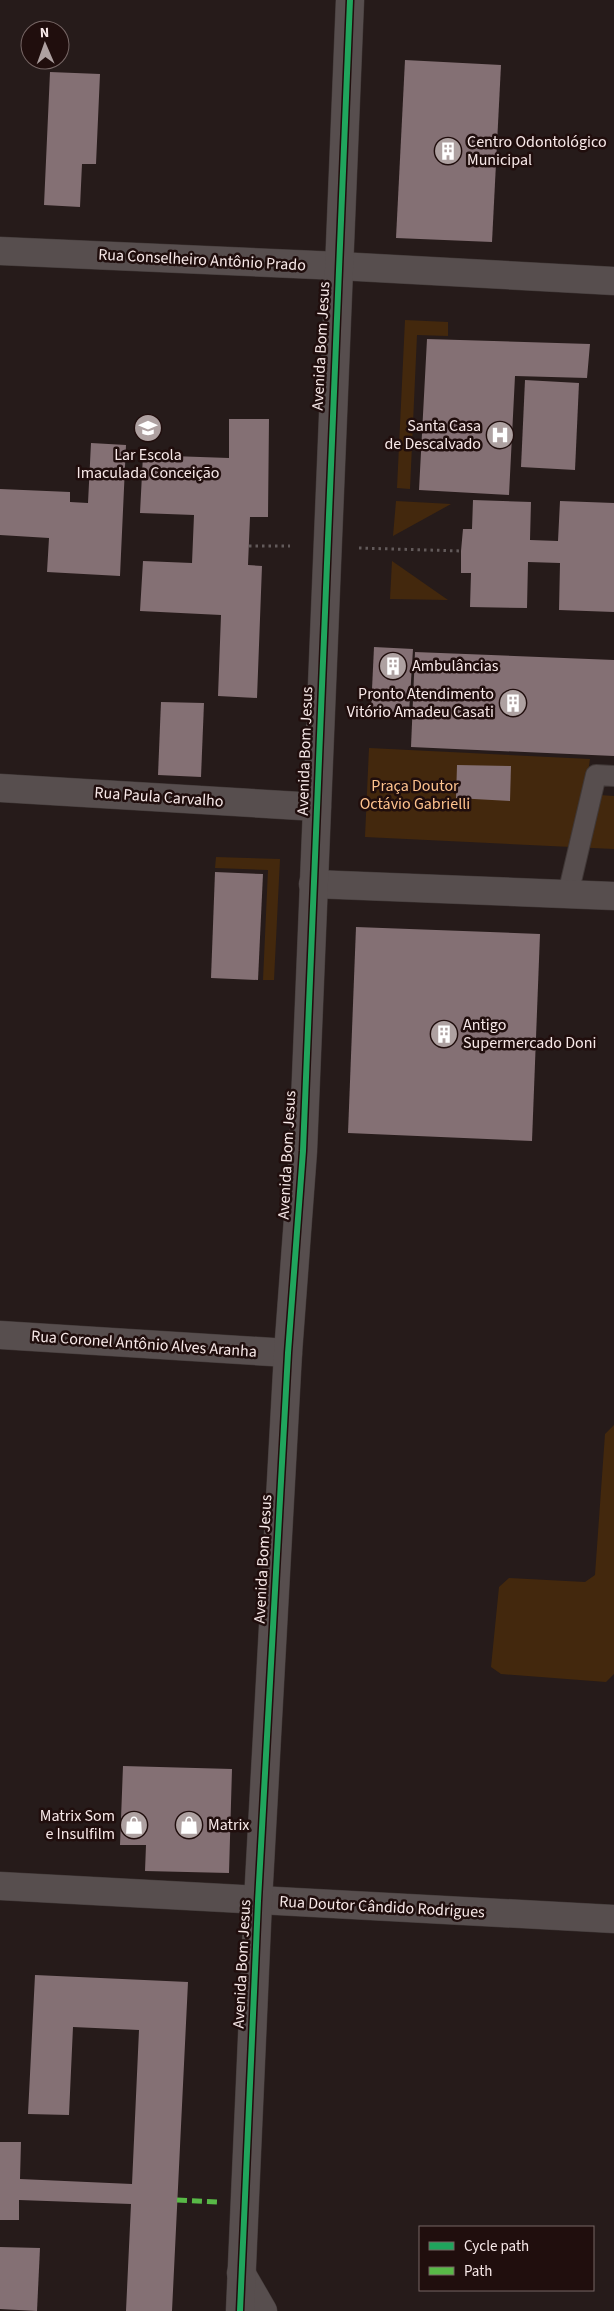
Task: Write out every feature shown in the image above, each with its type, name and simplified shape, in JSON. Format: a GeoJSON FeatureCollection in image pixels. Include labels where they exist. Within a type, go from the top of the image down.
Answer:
{"type":"FeatureCollection","features":[{"type":"Feature","properties":{"kind":"street","name":"Avenida Bom Jesus"},"geometry":{"type":"LineString","coordinates":[[240,2311],[258,1901],[288,1353],[303,1151],[326,547],[350,0]]}},
{"type":"Feature","properties":{"kind":"street","name":"Rua Conselheiro Antônio Prado"},"geometry":{"type":"LineString","coordinates":[[0,251],[339,266],[614,282]]}},
{"type":"Feature","properties":{"kind":"street","name":"Rua Paula Carvalho"},"geometry":{"type":"LineString","coordinates":[[0,788],[317,807]]}},
{"type":"Feature","properties":{"kind":"street"},"geometry":{"type":"LineString","coordinates":[[313,884],[614,896]]}},
{"type":"Feature","properties":{"kind":"street","name":"Rua Coronel Antônio Alves Aranha"},"geometry":{"type":"LineString","coordinates":[[0,1335],[288,1353]]}},
{"type":"Feature","properties":{"kind":"street","name":"Rua Doutor Cândido Rodrigues"},"geometry":{"type":"LineString","coordinates":[[0,1886],[614,1919]]}},
{"type":"Feature","properties":{"kind":"street"},"geometry":{"type":"LineString","coordinates":[[241,2273],[263,2311]]}},
{"type":"Feature","properties":{"kind":"lane"},"geometry":{"type":"LineString","coordinates":[[568,894],[596,776],[614,776]]}},
{"type":"Feature","properties":{"kind":"path"},"geometry":{"type":"LineString","coordinates":[[249,546],[290,546]]}},
{"type":"Feature","properties":{"kind":"path"},"geometry":{"type":"LineString","coordinates":[[326,547],[461,551]]}},
{"type":"Feature","properties":{"kind":"green space"},"geometry":{"type":"Polygon","coordinates":[[[405,320],[448,322],[448,336],[417,335],[410,489],[397,488],[405,320]]]}},
{"type":"Feature","properties":{"kind":"green space"},"geometry":{"type":"Polygon","coordinates":[[[396,501],[451,504],[393,536],[396,501]]]}},
{"type":"Feature","properties":{"kind":"green space"},"geometry":{"type":"Polygon","coordinates":[[[392,561],[448,600],[390,599],[392,561]]]}},
{"type":"Feature","properties":{"kind":"green space","name":"Praça Doutor Octávio Gabrielli"},"geometry":{"type":"Polygon","coordinates":[[[369,748],[590,759],[585,794],[614,796],[614,849],[365,837],[369,748]]]}},
{"type":"Feature","properties":{"kind":"green space"},"geometry":{"type":"Polygon","coordinates":[[[216,857],[280,859],[274,980],[263,980],[268,870],[215,868],[216,857]]]}},
{"type":"Feature","properties":{"kind":"green space"},"geometry":{"type":"Polygon","coordinates":[[[614,1425],[614,1674],[606,1682],[501,1674],[491,1667],[499,1587],[509,1578],[585,1582],[595,1575],[605,1434],[614,1425]]]}},
{"type":"Feature","properties":{"kind":"building","name":"Centro Odontológico Municipal"},"geometry":{"type":"Polygon","coordinates":[[[405,60],[501,65],[492,242],[396,238],[405,60]]]}},
{"type":"Feature","properties":{"kind":"building"},"geometry":{"type":"Polygon","coordinates":[[[50,72],[100,74],[96,164],[82,164],[80,207],[44,205],[50,72]]]}},
{"type":"Feature","properties":{"kind":"building"},"geometry":{"type":"Polygon","coordinates":[[[427,339],[590,344],[587,378],[515,376],[509,495],[419,490],[427,339]]]}},
{"type":"Feature","properties":{"kind":"building"},"geometry":{"type":"Polygon","coordinates":[[[525,380],[579,383],[575,470],[521,467],[525,380]]]}},
{"type":"Feature","properties":{"kind":"building"},"geometry":{"type":"Polygon","coordinates":[[[229,419],[269,419],[268,517],[250,517],[248,565],[262,566],[257,698],[218,696],[221,615],[140,611],[143,561],[192,563],[194,515],[140,513],[143,455],[229,458],[229,419]]]}},
{"type":"Feature","properties":{"kind":"building"},"geometry":{"type":"Polygon","coordinates":[[[91,443],[126,445],[120,576],[47,572],[49,538],[0,535],[0,489],[70,492],[70,502],[88,503],[91,443]]]}},
{"type":"Feature","properties":{"kind":"building"},"geometry":{"type":"Polygon","coordinates":[[[473,500],[531,502],[530,540],[558,541],[560,501],[614,503],[614,612],[559,610],[560,563],[528,562],[527,608],[470,607],[471,573],[461,573],[461,551],[463,529],[472,529],[473,500]]]}},
{"type":"Feature","properties":{"kind":"building"},"geometry":{"type":"Polygon","coordinates":[[[374,647],[413,649],[409,713],[371,710],[374,647]]]}},
{"type":"Feature","properties":{"kind":"building","name":"Pronto Atendimento Vitório Amadeu Casati"},"geometry":{"type":"Polygon","coordinates":[[[415,652],[614,660],[614,756],[411,747],[415,652]]]}},
{"type":"Feature","properties":{"kind":"building"},"geometry":{"type":"Polygon","coordinates":[[[161,702],[204,703],[201,777],[158,775],[161,702]]]}},
{"type":"Feature","properties":{"kind":"building"},"geometry":{"type":"Polygon","coordinates":[[[457,765],[511,766],[510,801],[456,798],[457,765]]]}},
{"type":"Feature","properties":{"kind":"building"},"geometry":{"type":"Polygon","coordinates":[[[215,872],[263,874],[258,980],[211,978],[215,872]]]}},
{"type":"Feature","properties":{"kind":"building","name":"Antigo Supermercado Doni"},"geometry":{"type":"Polygon","coordinates":[[[356,927],[540,934],[532,1141],[348,1133],[356,927]]]}},
{"type":"Feature","properties":{"kind":"building"},"geometry":{"type":"Polygon","coordinates":[[[123,1766],[232,1769],[229,1873],[145,1871],[146,1845],[120,1845],[123,1766]]]}},
{"type":"Feature","properties":{"kind":"building"},"geometry":{"type":"Polygon","coordinates":[[[35,1975],[188,1982],[172,2311],[126,2311],[131,2204],[19,2200],[19,2220],[0,2220],[0,2142],[21,2142],[20,2179],[132,2184],[139,2030],[73,2027],[69,2115],[28,2114],[35,1975]]]}},
{"type":"Feature","properties":{"kind":"building"},"geometry":{"type":"Polygon","coordinates":[[[0,2247],[40,2248],[37,2311],[0,2309],[0,2247]]]}},
{"type":"Feature","properties":{"kind":"marked path"},"geometry":{"type":"LineString","coordinates":[[177,2200],[217,2202]]}},
{"type":"Feature","properties":{"kind":"cycle path"},"geometry":{"type":"LineString","coordinates":[[240,2311],[258,1901],[288,1353],[303,1151],[350,0]]}},
{"type":"Feature","properties":{"kind":"place","name":"Centro Odontológico Municipal"},"geometry":{"type":"Point","coordinates":[448,151]}},
{"type":"Feature","properties":{"kind":"place","name":"Lar Escola Imaculada Conceição"},"geometry":{"type":"Point","coordinates":[148,428]}},
{"type":"Feature","properties":{"kind":"place","name":"Santa Casa de Descalvado"},"geometry":{"type":"Point","coordinates":[500,435]}},
{"type":"Feature","properties":{"kind":"place","name":"Ambulâncias"},"geometry":{"type":"Point","coordinates":[393,666]}},
{"type":"Feature","properties":{"kind":"place","name":"Pronto Atendimento Vitório Amadeu Casati"},"geometry":{"type":"Point","coordinates":[513,703]}},
{"type":"Feature","properties":{"kind":"place","name":"Antigo Supermercado Doni"},"geometry":{"type":"Point","coordinates":[444,1034]}},
{"type":"Feature","properties":{"kind":"place","name":"Matrix Som e Insulfilm"},"geometry":{"type":"Point","coordinates":[134,1825]}},
{"type":"Feature","properties":{"kind":"place","name":"Matrix"},"geometry":{"type":"Point","coordinates":[189,1825]}}]}
